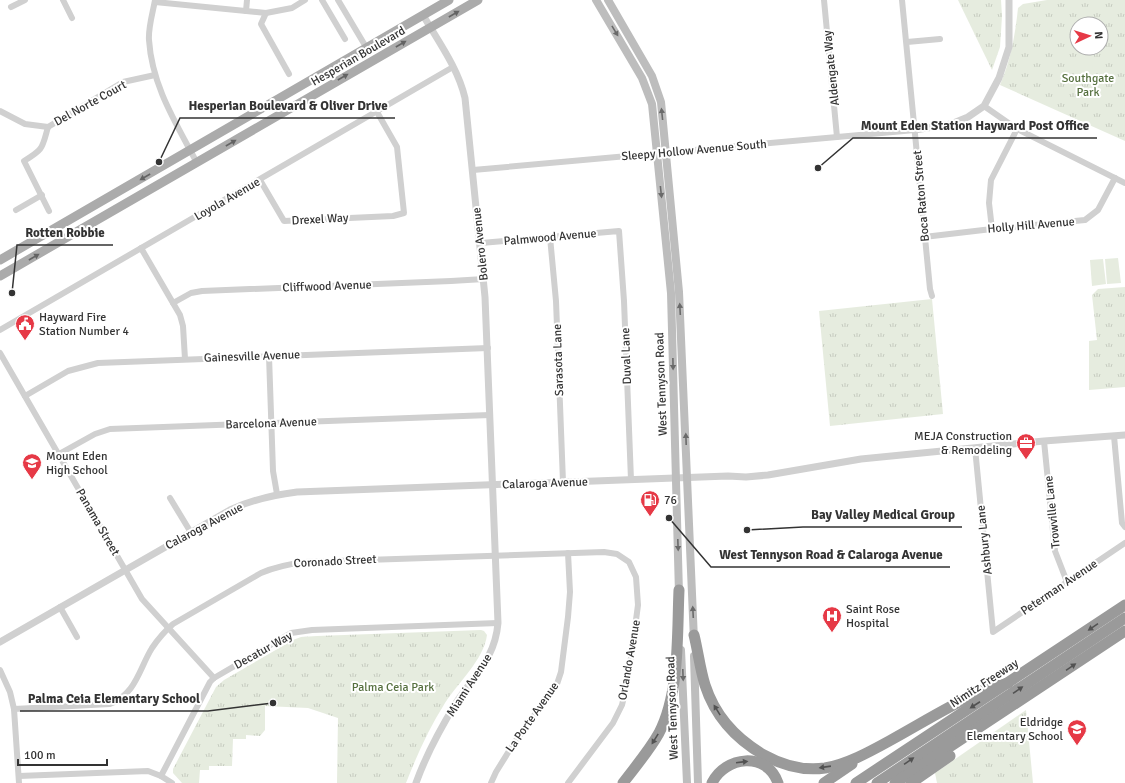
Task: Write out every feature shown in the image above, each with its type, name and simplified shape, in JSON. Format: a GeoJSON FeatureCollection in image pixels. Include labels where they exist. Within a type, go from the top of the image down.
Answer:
{"type":"FeatureCollection","features":[{"type":"Feature","properties":{"kind":"highway"},"geometry":{"type":"LineString","coordinates":[[623,783],[659,732],[670,703],[674,676],[679,590]]}},
{"type":"Feature","properties":{"kind":"highway","name":"Nimitz Freeway"},"geometry":{"type":"LineString","coordinates":[[856,783],[1125,605]]}},
{"type":"Feature","properties":{"kind":"highway"},"geometry":{"type":"LineString","coordinates":[[877,783],[1125,618]]}},
{"type":"Feature","properties":{"kind":"highway"},"geometry":{"type":"LineString","coordinates":[[895,783],[1125,631]]}},
{"type":"Feature","properties":{"kind":"highway"},"geometry":{"type":"LineString","coordinates":[[694,635],[705,684],[713,705],[732,731],[758,752],[772,759],[802,768],[813,769],[838,765],[874,749],[980,691],[1008,683]]}},
{"type":"Feature","properties":{"kind":"highway"},"geometry":{"type":"LineString","coordinates":[[911,783],[950,756],[957,743]]}},
{"type":"Feature","properties":{"kind":"highway"},"geometry":{"type":"LineString","coordinates":[[824,783],[874,749]]}},
{"type":"Feature","properties":{"kind":"highway"},"geometry":{"type":"LineString","coordinates":[[712,783],[722,769],[743,760],[760,763],[774,774],[778,783]]}},
{"type":"Feature","properties":{"kind":"main road","name":"Hesperian Boulevard"},"geometry":{"type":"LineString","coordinates":[[0,260],[449,0]]}},
{"type":"Feature","properties":{"kind":"main road","name":"Hesperian Boulevard"},"geometry":{"type":"LineString","coordinates":[[0,276],[478,0]]}},
{"type":"Feature","properties":{"kind":"main road","name":"West Tennyson Road"},"geometry":{"type":"LineString","coordinates":[[596,0],[642,78],[652,104],[662,153],[679,292],[694,635],[698,783]]}},
{"type":"Feature","properties":{"kind":"main road","name":"West Tennyson Road"},"geometry":{"type":"LineString","coordinates":[[608,0],[652,76],[661,102],[662,153],[671,293],[679,590],[687,783]]}},
{"type":"Feature","properties":{"kind":"street"},"geometry":{"type":"LineString","coordinates":[[12,7],[26,0]]}},
{"type":"Feature","properties":{"kind":"street"},"geometry":{"type":"LineString","coordinates":[[63,0],[72,18]]}},
{"type":"Feature","properties":{"kind":"street"},"geometry":{"type":"LineString","coordinates":[[246,11],[247,0]]}},
{"type":"Feature","properties":{"kind":"street"},"geometry":{"type":"LineString","coordinates":[[198,163],[161,94],[155,75],[149,38],[155,1],[266,13],[292,8],[305,0]]}},
{"type":"Feature","properties":{"kind":"street"},"geometry":{"type":"LineString","coordinates":[[322,0],[345,39]]}},
{"type":"Feature","properties":{"kind":"street"},"geometry":{"type":"LineString","coordinates":[[338,0],[366,47]]}},
{"type":"Feature","properties":{"kind":"street","name":"Aldengate Way"},"geometry":{"type":"LineString","coordinates":[[824,0],[837,137]]}},
{"type":"Feature","properties":{"kind":"street","name":"Boca Raton Street"},"geometry":{"type":"LineString","coordinates":[[902,0],[924,237],[932,296]]}},
{"type":"Feature","properties":{"kind":"street"},"geometry":{"type":"LineString","coordinates":[[915,130],[951,124],[968,117],[984,106],[999,78],[1009,47],[1009,0]]}},
{"type":"Feature","properties":{"kind":"street"},"geometry":{"type":"LineString","coordinates":[[266,13],[261,24],[289,74]]}},
{"type":"Feature","properties":{"kind":"street","name":"Bolero Avenue"},"geometry":{"type":"LineString","coordinates":[[423,14],[462,84],[473,170],[484,279],[493,485]]}},
{"type":"Feature","properties":{"kind":"street"},"geometry":{"type":"LineString","coordinates":[[907,42],[940,39]]}},
{"type":"Feature","properties":{"kind":"street","name":"Loyola Avenue"},"geometry":{"type":"LineString","coordinates":[[0,330],[453,67]]}},
{"type":"Feature","properties":{"kind":"street","name":"Del Norte Court"},"geometry":{"type":"LineString","coordinates":[[48,127],[123,82],[155,75]]}},
{"type":"Feature","properties":{"kind":"street"},"geometry":{"type":"LineString","coordinates":[[984,106],[1017,129],[1125,183]]}},
{"type":"Feature","properties":{"kind":"street"},"geometry":{"type":"LineString","coordinates":[[0,111],[25,124],[48,127],[42,148],[36,154],[24,161],[49,211]]}},
{"type":"Feature","properties":{"kind":"street","name":"Drexel Way"},"geometry":{"type":"LineString","coordinates":[[260,180],[284,221],[392,216],[404,213],[397,147],[377,112]]}},
{"type":"Feature","properties":{"kind":"street"},"geometry":{"type":"LineString","coordinates":[[992,229],[989,203],[991,180],[1017,129]]}},
{"type":"Feature","properties":{"kind":"street","name":"Sleepy Hollow Avenue South"},"geometry":{"type":"LineString","coordinates":[[473,170],[915,130]]}},
{"type":"Feature","properties":{"kind":"street","name":"Holly Hill Avenue"},"geometry":{"type":"LineString","coordinates":[[924,237],[1085,220],[1098,210],[1115,178]]}},
{"type":"Feature","properties":{"kind":"street"},"geometry":{"type":"LineString","coordinates":[[16,210],[42,195]]}},
{"type":"Feature","properties":{"kind":"street","name":"Palmwood Avenue"},"geometry":{"type":"LineString","coordinates":[[480,243],[619,231]]}},
{"type":"Feature","properties":{"kind":"street","name":"Duval Lane"},"geometry":{"type":"LineString","coordinates":[[619,231],[624,301],[631,480]]}},
{"type":"Feature","properties":{"kind":"street","name":"Sarasota Lane"},"geometry":{"type":"LineString","coordinates":[[550,238],[556,300],[563,482]]}},
{"type":"Feature","properties":{"kind":"street"},"geometry":{"type":"LineString","coordinates":[[141,248],[180,315],[183,326],[185,359]]}},
{"type":"Feature","properties":{"kind":"street","name":"Cliffwood Avenue"},"geometry":{"type":"LineString","coordinates":[[173,304],[191,294],[202,291],[484,279]]}},
{"type":"Feature","properties":{"kind":"street","name":"Gainesville Avenue"},"geometry":{"type":"LineString","coordinates":[[25,396],[68,371],[92,364],[185,359],[488,348]]}},
{"type":"Feature","properties":{"kind":"street","name":"Panama Street"},"geometry":{"type":"LineString","coordinates":[[0,353],[142,599],[214,678]]}},
{"type":"Feature","properties":{"kind":"street"},"geometry":{"type":"LineString","coordinates":[[269,356],[273,471],[277,494]]}},
{"type":"Feature","properties":{"kind":"street","name":"Barcelona Avenue"},"geometry":{"type":"LineString","coordinates":[[59,454],[95,434],[110,429],[490,415]]}},
{"type":"Feature","properties":{"kind":"street","name":"Calaroga Avenue"},"geometry":{"type":"LineString","coordinates":[[0,642],[190,532],[242,504],[277,494],[297,492],[728,476],[746,477],[768,475],[861,459],[1044,441],[1125,435]]}},
{"type":"Feature","properties":{"kind":"street"},"geometry":{"type":"LineString","coordinates":[[1114,436],[1122,523],[1125,527]]}},
{"type":"Feature","properties":{"kind":"street","name":"Trowville Lane"},"geometry":{"type":"LineString","coordinates":[[1044,441],[1055,552],[1068,582]]}},
{"type":"Feature","properties":{"kind":"street","name":"Ashbury Lane"},"geometry":{"type":"LineString","coordinates":[[975,448],[993,632]]}},
{"type":"Feature","properties":{"kind":"street","name":"Miami Avenue"},"geometry":{"type":"LineString","coordinates":[[416,783],[424,760],[439,730],[488,658],[494,646],[498,623],[493,485]]}},
{"type":"Feature","properties":{"kind":"street"},"geometry":{"type":"LineString","coordinates":[[170,498],[190,532]]}},
{"type":"Feature","properties":{"kind":"street","name":"Peterman Avenue"},"geometry":{"type":"LineString","coordinates":[[993,632],[1125,543]]}},
{"type":"Feature","properties":{"kind":"street","name":"Coronado Street"},"geometry":{"type":"LineString","coordinates":[[14,709],[110,704],[119,701],[126,695],[136,680],[152,648],[168,629],[183,618],[274,567],[305,562],[604,552],[616,554]]}},
{"type":"Feature","properties":{"kind":"street","name":"La Porte Avenue"},"geometry":{"type":"LineString","coordinates":[[491,783],[514,743],[557,684],[561,672],[568,617],[570,592],[568,553]]}},
{"type":"Feature","properties":{"kind":"street","name":"Orlando Avenue"},"geometry":{"type":"LineString","coordinates":[[568,783],[613,723],[622,705],[628,680],[637,617],[638,591],[636,577],[629,562],[616,554]]}},
{"type":"Feature","properties":{"kind":"street"},"geometry":{"type":"LineString","coordinates":[[60,607],[77,637]]}},
{"type":"Feature","properties":{"kind":"street","name":"Decatur Way"},"geometry":{"type":"LineString","coordinates":[[162,776],[210,682],[214,678],[291,633],[301,631],[498,623]]}},
{"type":"Feature","properties":{"kind":"street"},"geometry":{"type":"LineString","coordinates":[[0,670],[10,692],[14,709],[19,780],[148,771],[162,776],[172,783]]}},
{"type":"Feature","properties":{"kind":"green space"},"geometry":{"type":"Polygon","coordinates":[[[958,0],[1001,0],[1002,16],[1000,47],[992,70],[958,0]]]}},
{"type":"Feature","properties":{"kind":"green space","name":"Southgate Park"},"geometry":{"type":"Polygon","coordinates":[[[1047,0],[1125,0],[1125,141],[1000,85],[1012,47],[1018,8],[1023,4],[1047,0]]]}},
{"type":"Feature","properties":{"kind":"green space"},"geometry":{"type":"Polygon","coordinates":[[[1092,56],[1093,69],[1074,70],[1073,57],[1092,56]]]}},
{"type":"Feature","properties":{"kind":"green space"},"geometry":{"type":"Polygon","coordinates":[[[1118,258],[1121,283],[1107,284],[1105,259],[1118,258]]]}},
{"type":"Feature","properties":{"kind":"green space"},"geometry":{"type":"Polygon","coordinates":[[[1103,259],[1106,284],[1092,286],[1090,260],[1103,259]]]}},
{"type":"Feature","properties":{"kind":"green space"},"geometry":{"type":"Polygon","coordinates":[[[1125,287],[1125,387],[1089,390],[1089,341],[1097,340],[1092,295],[1098,289],[1125,287]]]}},
{"type":"Feature","properties":{"kind":"green space"},"geometry":{"type":"Polygon","coordinates":[[[932,299],[943,414],[830,426],[819,311],[932,299]]]}},
{"type":"Feature","properties":{"kind":"green space","name":"Palma Ceia Park"},"geometry":{"type":"Polygon","coordinates":[[[481,630],[487,635],[481,653],[439,712],[414,762],[406,783],[337,783],[338,718],[308,708],[265,706],[265,730],[260,736],[246,735],[246,739],[233,739],[232,766],[209,766],[209,770],[200,770],[199,783],[182,783],[173,773],[173,769],[216,687],[224,680],[293,640],[301,637],[317,636],[481,630]]]}},
{"type":"Feature","properties":{"kind":"green space"},"geometry":{"type":"Polygon","coordinates":[[[1026,710],[1033,783],[937,783],[935,773],[1026,710]]]}},
{"type":"Feature","properties":{"kind":"place","name":"Hesperian Boulevard & Oliver Drive"},"geometry":{"type":"Point","coordinates":[159,162]}},
{"type":"Feature","properties":{"kind":"place","name":"Mount Eden Station Hayward Post Office"},"geometry":{"type":"Point","coordinates":[818,168]}},
{"type":"Feature","properties":{"kind":"place","name":"Rotten Robbie"},"geometry":{"type":"Point","coordinates":[12,293]}},
{"type":"Feature","properties":{"kind":"place","name":"Hayward Fire Station Number 4"},"geometry":{"type":"Point","coordinates":[25,341]}},
{"type":"Feature","properties":{"kind":"place","name":"MEJA Construction & Remodeling"},"geometry":{"type":"Point","coordinates":[1026,460]}},
{"type":"Feature","properties":{"kind":"place","name":"Mount Eden High School"},"geometry":{"type":"Point","coordinates":[32,480]}},
{"type":"Feature","properties":{"kind":"place","name":"76"},"geometry":{"type":"Point","coordinates":[650,517]}},
{"type":"Feature","properties":{"kind":"place","name":"West Tennyson Road & Calaroga Avenue"},"geometry":{"type":"Point","coordinates":[669,518]}},
{"type":"Feature","properties":{"kind":"place","name":"Bay Valley Medical Group"},"geometry":{"type":"Point","coordinates":[747,530]}},
{"type":"Feature","properties":{"kind":"place","name":"Saint Rose Hospital"},"geometry":{"type":"Point","coordinates":[832,633]}},
{"type":"Feature","properties":{"kind":"place","name":"Palma Ceia Elementary School"},"geometry":{"type":"Point","coordinates":[273,703]}},
{"type":"Feature","properties":{"kind":"place","name":"Eldridge Elementary School"},"geometry":{"type":"Point","coordinates":[1077,746]}}]}
